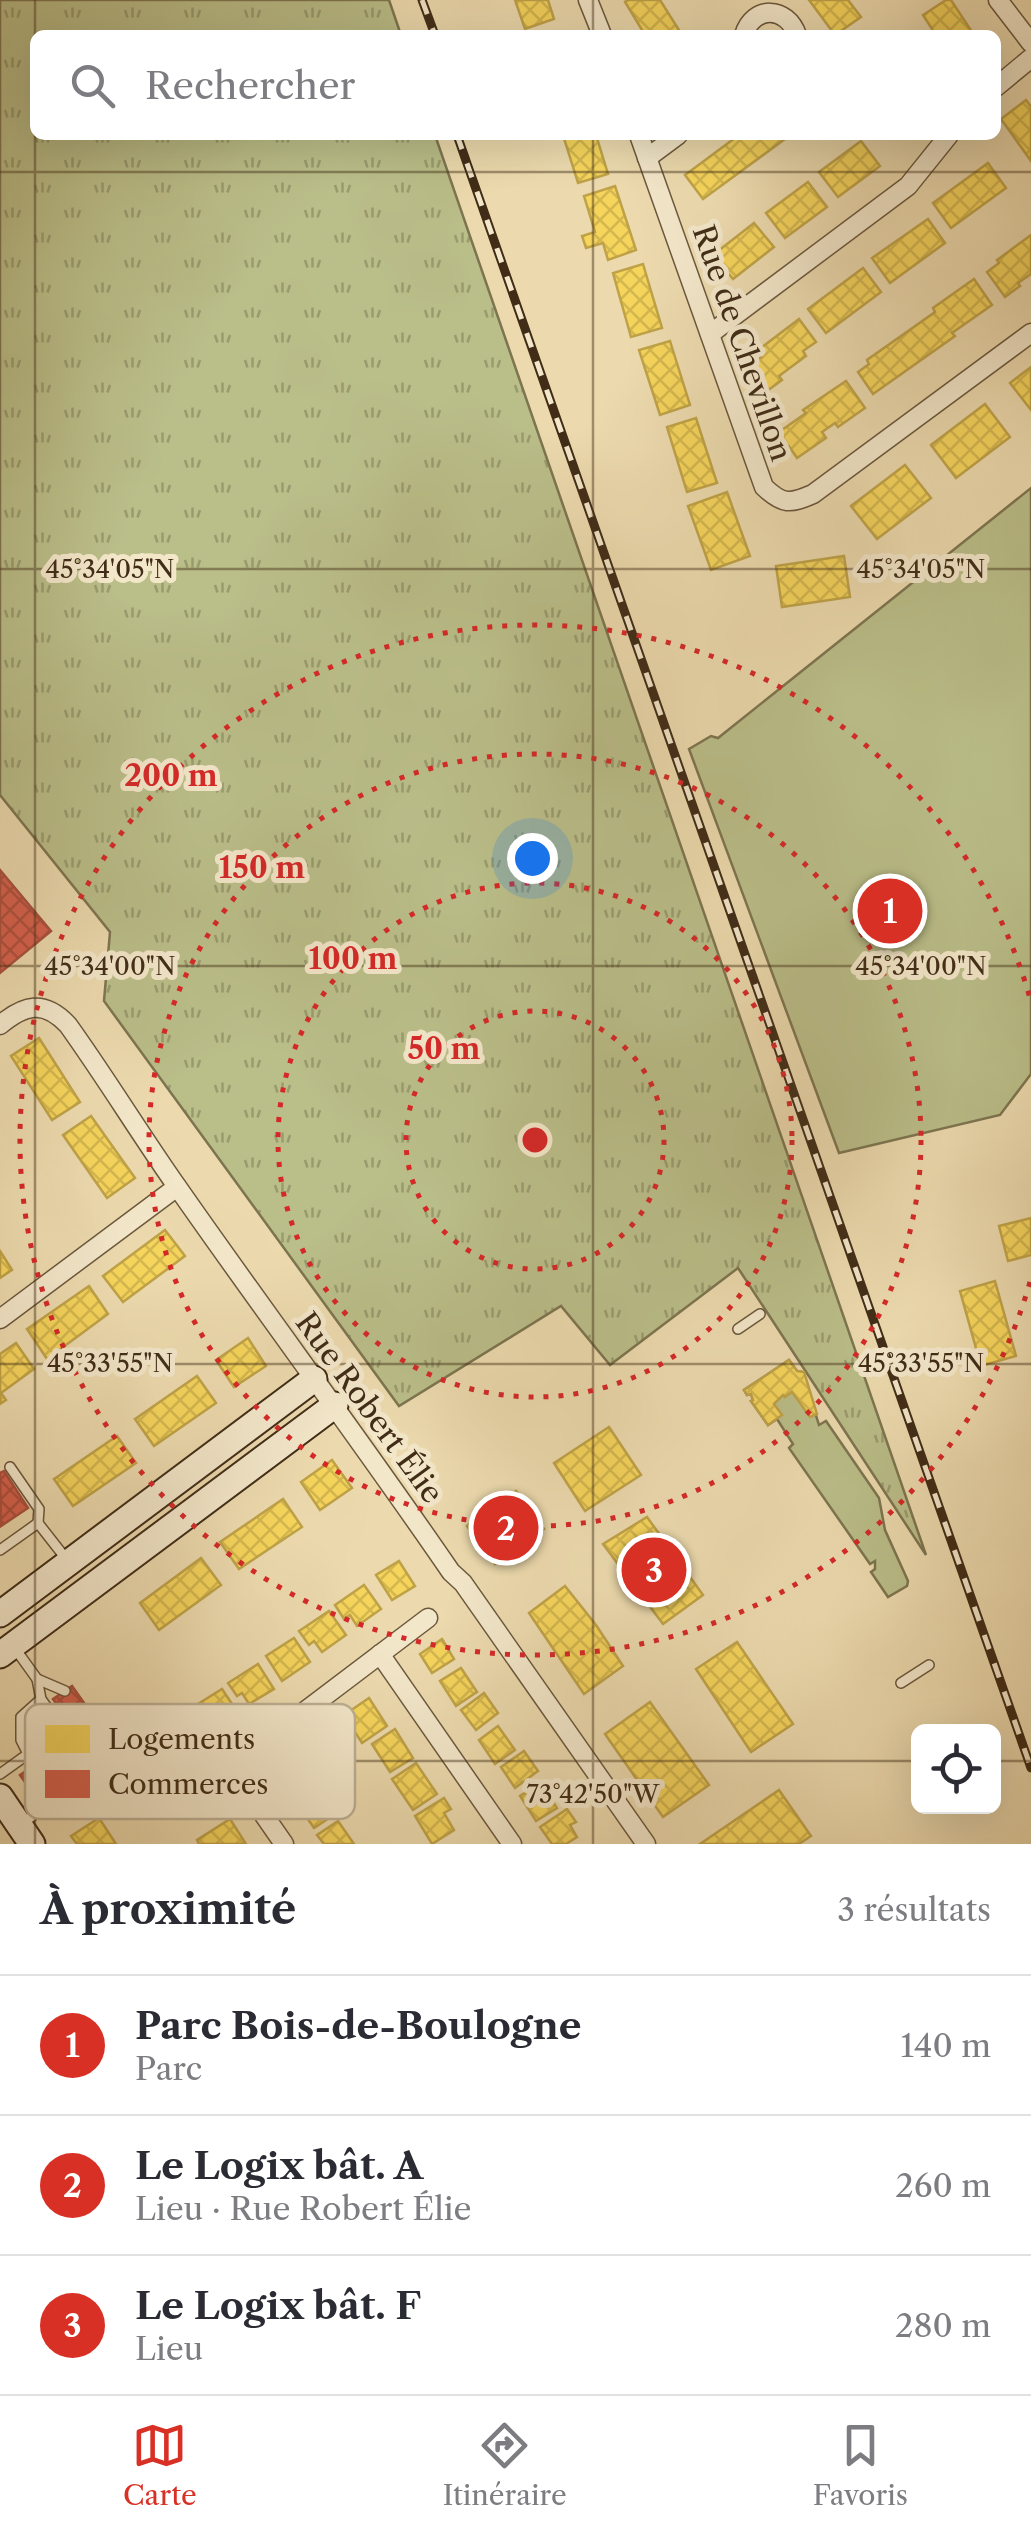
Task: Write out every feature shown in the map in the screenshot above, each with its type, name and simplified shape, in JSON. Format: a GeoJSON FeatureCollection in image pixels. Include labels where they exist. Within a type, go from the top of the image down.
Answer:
{"type":"FeatureCollection","features":[{"type":"Feature","properties":{"kind":"street"},"geometry":{"type":"LineString","coordinates":[[588,0],[600,30]]}},
{"type":"Feature","properties":{"kind":"street"},"geometry":{"type":"LineString","coordinates":[[998,0],[1031,44]]}},
{"type":"Feature","properties":{"kind":"street"},"geometry":{"type":"LineString","coordinates":[[746,30],[751,20],[768,13],[784,17],[795,30]]}},
{"type":"Feature","properties":{"kind":"street"},"geometry":{"type":"LineString","coordinates":[[1001,83],[1031,58]]}},
{"type":"Feature","properties":{"kind":"street","name":"Rue de Chevillon"},"geometry":{"type":"LineString","coordinates":[[641,140],[764,487],[777,500],[794,502],[813,494],[1031,333]]}},
{"type":"Feature","properties":{"kind":"street"},"geometry":{"type":"LineString","coordinates":[[648,158],[671,140]]}},
{"type":"Feature","properties":{"kind":"street"},"geometry":{"type":"LineString","coordinates":[[710,334],[908,186],[944,140]]}},
{"type":"Feature","properties":{"kind":"street","name":"Rue Robert Élie"},"geometry":{"type":"LineString","coordinates":[[0,1025],[26,1008],[44,1008],[72,1030],[177,1186],[451,1572],[464,1583],[646,1844]]}},
{"type":"Feature","properties":{"kind":"street"},"geometry":{"type":"LineString","coordinates":[[0,1319],[177,1186]]}},
{"type":"Feature","properties":{"kind":"street"},"geometry":{"type":"LineString","coordinates":[[0,1614],[314,1379]]}},
{"type":"Feature","properties":{"kind":"street"},"geometry":{"type":"LineString","coordinates":[[6,1650],[335,1405]]}},
{"type":"Feature","properties":{"kind":"street"},"geometry":{"type":"LineString","coordinates":[[314,1704],[428,1618]]}},
{"type":"Feature","properties":{"kind":"street"},"geometry":{"type":"LineString","coordinates":[[380,1654],[512,1844]]}},
{"type":"Feature","properties":{"kind":"street"},"geometry":{"type":"LineString","coordinates":[[0,1797],[25,1835]]}},
{"type":"Feature","properties":{"kind":"street"},"geometry":{"type":"LineString","coordinates":[[266,1819],[284,1844]]}},
{"type":"Feature","properties":{"kind":"lane"},"geometry":{"type":"LineString","coordinates":[[738,1329],[760,1314]]}},
{"type":"Feature","properties":{"kind":"lane"},"geometry":{"type":"LineString","coordinates":[[10,1468],[39,1509],[38,1523],[69,1562]]}},
{"type":"Feature","properties":{"kind":"lane"},"geometry":{"type":"LineString","coordinates":[[0,1550],[38,1523]]}},
{"type":"Feature","properties":{"kind":"lane"},"geometry":{"type":"LineString","coordinates":[[6,1650],[36,1680],[65,1691]]}},
{"type":"Feature","properties":{"kind":"lane"},"geometry":{"type":"LineString","coordinates":[[902,1684],[928,1665]]}},
{"type":"Feature","properties":{"kind":"lane"},"geometry":{"type":"LineString","coordinates":[[36,1680],[44,1704]]}},
{"type":"Feature","properties":{"kind":"lane"},"geometry":{"type":"LineString","coordinates":[[36,1704],[41,1700]]}},
{"type":"Feature","properties":{"kind":"lane"},"geometry":{"type":"LineString","coordinates":[[25,1714],[21,1717],[21,1740],[25,1748]]}},
{"type":"Feature","properties":{"kind":"lane"},"geometry":{"type":"LineString","coordinates":[[0,1774],[25,1756]]}},
{"type":"Feature","properties":{"kind":"green space"},"geometry":{"type":"Polygon","coordinates":[[[0,0],[389,0],[399,30],[30,30],[30,140],[437,140],[926,1555],[738,1268],[610,1365],[561,1306],[399,1406],[104,1001],[110,932],[0,795],[0,0]]]}},
{"type":"Feature","properties":{"kind":"green space"},"geometry":{"type":"Polygon","coordinates":[[[1031,488],[1031,1074],[1000,1115],[839,1153],[689,749],[711,736],[718,738],[1031,488]]]}},
{"type":"Feature","properties":{"kind":"green space"},"geometry":{"type":"Polygon","coordinates":[[[789,1360],[802,1372],[819,1425],[826,1421],[879,1498],[885,1530],[908,1581],[907,1586],[888,1597],[871,1572],[875,1561],[870,1564],[789,1448],[793,1444],[777,1419],[768,1425],[751,1401],[751,1394],[744,1390],[789,1360]]]}},
{"type":"Feature","properties":{"kind":"building: Logements"},"geometry":{"type":"Polygon","coordinates":[[[515,0],[548,0],[554,19],[525,29],[515,0]]]}},
{"type":"Feature","properties":{"kind":"building: Logements"},"geometry":{"type":"Polygon","coordinates":[[[660,0],[679,30],[642,30],[625,2],[660,0]]]}},
{"type":"Feature","properties":{"kind":"building: Logements"},"geometry":{"type":"Polygon","coordinates":[[[809,0],[848,0],[861,17],[842,30],[831,30],[809,0]]]}},
{"type":"Feature","properties":{"kind":"building: Logements"},"geometry":{"type":"Polygon","coordinates":[[[951,0],[971,30],[933,30],[923,15],[951,0]]]}},
{"type":"Feature","properties":{"kind":"building: Logements"},"geometry":{"type":"Polygon","coordinates":[[[1026,100],[1031,107],[1031,161],[1001,119],[1026,100]]]}},
{"type":"Feature","properties":{"kind":"building: Logements"},"geometry":{"type":"Polygon","coordinates":[[[565,140],[598,140],[608,174],[578,183],[565,140]]]}},
{"type":"Feature","properties":{"kind":"building: Logements"},"geometry":{"type":"Polygon","coordinates":[[[732,140],[784,140],[703,199],[685,175],[732,140]]]}},
{"type":"Feature","properties":{"kind":"building: Logements"},"geometry":{"type":"Polygon","coordinates":[[[861,141],[880,166],[838,197],[819,172],[861,141]]]}},
{"type":"Feature","properties":{"kind":"building: Logements"},"geometry":{"type":"Polygon","coordinates":[[[988,163],[1006,188],[951,228],[933,203],[988,163]]]}},
{"type":"Feature","properties":{"kind":"building: Logements"},"geometry":{"type":"Polygon","coordinates":[[[808,182],[827,207],[785,238],[766,213],[808,182]]]}},
{"type":"Feature","properties":{"kind":"building: Logements"},"geometry":{"type":"Polygon","coordinates":[[[615,186],[636,250],[608,260],[603,243],[586,248],[582,236],[595,232],[584,196],[615,186]]]}},
{"type":"Feature","properties":{"kind":"building: Logements"},"geometry":{"type":"Polygon","coordinates":[[[928,219],[945,243],[890,283],[872,258],[928,219]]]}},
{"type":"Feature","properties":{"kind":"building: Logements"},"geometry":{"type":"Polygon","coordinates":[[[754,223],[774,247],[733,279],[713,255],[754,223]]]}},
{"type":"Feature","properties":{"kind":"building: Logements"},"geometry":{"type":"Polygon","coordinates":[[[1031,235],[1031,274],[1005,297],[987,272],[1031,235]]]}},
{"type":"Feature","properties":{"kind":"building: Logements"},"geometry":{"type":"Polygon","coordinates":[[[643,264],[662,328],[631,337],[613,273],[643,264]]]}},
{"type":"Feature","properties":{"kind":"building: Logements"},"geometry":{"type":"Polygon","coordinates":[[[863,268],[881,292],[826,333],[808,309],[863,268]]]}},
{"type":"Feature","properties":{"kind":"building: Logements"},"geometry":{"type":"Polygon","coordinates":[[[974,279],[992,305],[873,394],[858,372],[869,364],[867,360],[974,279]]]}},
{"type":"Feature","properties":{"kind":"building: Logements"},"geometry":{"type":"Polygon","coordinates":[[[799,319],[816,342],[767,391],[749,367],[761,357],[757,351],[799,319]]]}},
{"type":"Feature","properties":{"kind":"building: Logements"},"geometry":{"type":"Polygon","coordinates":[[[670,341],[690,405],[660,415],[639,350],[670,341]]]}},
{"type":"Feature","properties":{"kind":"building: Logements"},"geometry":{"type":"Polygon","coordinates":[[[1031,367],[1031,410],[1010,383],[1031,367]]]}},
{"type":"Feature","properties":{"kind":"building: Logements"},"geometry":{"type":"Polygon","coordinates":[[[846,381],[865,408],[838,427],[835,423],[822,432],[826,438],[797,458],[779,432],[846,381]]]}},
{"type":"Feature","properties":{"kind":"building: Logements"},"geometry":{"type":"Polygon","coordinates":[[[985,404],[1010,437],[956,478],[931,445],[985,404]]]}},
{"type":"Feature","properties":{"kind":"building: Logements"},"geometry":{"type":"Polygon","coordinates":[[[696,418],[717,483],[687,492],[667,427],[696,418]]]}},
{"type":"Feature","properties":{"kind":"building: Logements"},"geometry":{"type":"Polygon","coordinates":[[[905,465],[931,498],[877,539],[851,506],[905,465]]]}},
{"type":"Feature","properties":{"kind":"building: Logements"},"geometry":{"type":"Polygon","coordinates":[[[727,492],[750,556],[711,570],[688,506],[727,492]]]}},
{"type":"Feature","properties":{"kind":"building: Logements"},"geometry":{"type":"Polygon","coordinates":[[[844,556],[850,597],[782,607],[776,566],[844,556]]]}},
{"type":"Feature","properties":{"kind":"building: Logements"},"geometry":{"type":"Polygon","coordinates":[[[39,1038],[80,1102],[52,1120],[11,1056],[39,1038]]]}},
{"type":"Feature","properties":{"kind":"building: Logements"},"geometry":{"type":"Polygon","coordinates":[[[91,1116],[135,1178],[107,1198],[63,1135],[91,1116]]]}},
{"type":"Feature","properties":{"kind":"building: Logements"},"geometry":{"type":"Polygon","coordinates":[[[1031,1218],[1031,1255],[1008,1261],[999,1226],[1031,1218]]]}},
{"type":"Feature","properties":{"kind":"building: Logements"},"geometry":{"type":"Polygon","coordinates":[[[165,1230],[185,1256],[123,1302],[103,1276],[165,1230]]]}},
{"type":"Feature","properties":{"kind":"building: Logements"},"geometry":{"type":"Polygon","coordinates":[[[0,1251],[12,1270],[0,1278],[0,1251]]]}},
{"type":"Feature","properties":{"kind":"building: Logements"},"geometry":{"type":"Polygon","coordinates":[[[995,1281],[1016,1356],[981,1366],[960,1291],[995,1281]]]}},
{"type":"Feature","properties":{"kind":"building: Logements"},"geometry":{"type":"Polygon","coordinates":[[[89,1286],[108,1314],[47,1359],[27,1329],[89,1286]]]}},
{"type":"Feature","properties":{"kind":"building: Logements"},"geometry":{"type":"Polygon","coordinates":[[[248,1338],[266,1366],[234,1387],[216,1360],[248,1338]]]}},
{"type":"Feature","properties":{"kind":"building: Logements"},"geometry":{"type":"Polygon","coordinates":[[[16,1343],[34,1369],[1,1393],[6,1400],[0,1404],[0,1354],[16,1343]]]}},
{"type":"Feature","properties":{"kind":"building: Logements"},"geometry":{"type":"Polygon","coordinates":[[[789,1360],[797,1371],[804,1372],[817,1414],[810,1417],[792,1392],[774,1404],[782,1415],[768,1425],[751,1401],[751,1394],[744,1390],[789,1360]]]}},
{"type":"Feature","properties":{"kind":"building: Logements"},"geometry":{"type":"Polygon","coordinates":[[[197,1376],[216,1403],[154,1446],[135,1419],[197,1376]]]}},
{"type":"Feature","properties":{"kind":"building: Logements"},"geometry":{"type":"Polygon","coordinates":[[[609,1427],[641,1475],[585,1511],[554,1463],[609,1427]]]}},
{"type":"Feature","properties":{"kind":"building: Logements"},"geometry":{"type":"Polygon","coordinates":[[[117,1436],[136,1463],[73,1506],[54,1479],[117,1436]]]}},
{"type":"Feature","properties":{"kind":"building: Logements"},"geometry":{"type":"Polygon","coordinates":[[[332,1460],[352,1488],[320,1510],[301,1482],[332,1460]]]}},
{"type":"Feature","properties":{"kind":"building: Logements"},"geometry":{"type":"Polygon","coordinates":[[[516,1491],[544,1529],[495,1564],[467,1526],[516,1491]]]}},
{"type":"Feature","properties":{"kind":"building: Logements"},"geometry":{"type":"Polygon","coordinates":[[[283,1499],[302,1527],[239,1569],[220,1542],[283,1499]]]}},
{"type":"Feature","properties":{"kind":"building: Logements"},"geometry":{"type":"Polygon","coordinates":[[[647,1517],[703,1595],[663,1624],[603,1544],[647,1517]]]}},
{"type":"Feature","properties":{"kind":"building: Logements"},"geometry":{"type":"Polygon","coordinates":[[[201,1558],[221,1585],[159,1630],[140,1603],[201,1558]]]}},
{"type":"Feature","properties":{"kind":"building: Logements"},"geometry":{"type":"Polygon","coordinates":[[[399,1561],[415,1586],[392,1600],[376,1575],[399,1561]]]}},
{"type":"Feature","properties":{"kind":"building: Logements"},"geometry":{"type":"Polygon","coordinates":[[[364,1585],[381,1609],[357,1626],[350,1615],[344,1619],[335,1605],[364,1585]]]}},
{"type":"Feature","properties":{"kind":"building: Logements"},"geometry":{"type":"Polygon","coordinates":[[[565,1586],[623,1666],[584,1694],[529,1613],[565,1586]]]}},
{"type":"Feature","properties":{"kind":"building: Logements"},"geometry":{"type":"Polygon","coordinates":[[[329,1611],[346,1635],[322,1652],[314,1641],[309,1645],[299,1631],[329,1611]]]}},
{"type":"Feature","properties":{"kind":"building: Logements"},"geometry":{"type":"Polygon","coordinates":[[[294,1638],[310,1662],[282,1681],[266,1656],[294,1638]]]}},
{"type":"Feature","properties":{"kind":"building: Logements"},"geometry":{"type":"Polygon","coordinates":[[[442,1639],[454,1659],[432,1673],[420,1654],[442,1639]]]}},
{"type":"Feature","properties":{"kind":"building: Logements"},"geometry":{"type":"Polygon","coordinates":[[[737,1642],[793,1724],[751,1752],[696,1669],[737,1642]]]}},
{"type":"Feature","properties":{"kind":"building: Logements"},"geometry":{"type":"Polygon","coordinates":[[[258,1664],[274,1689],[249,1704],[228,1683],[258,1664]]]}},
{"type":"Feature","properties":{"kind":"building: Logements"},"geometry":{"type":"Polygon","coordinates":[[[461,1668],[477,1692],[456,1706],[440,1681],[461,1668]]]}},
{"type":"Feature","properties":{"kind":"building: Logements"},"geometry":{"type":"Polygon","coordinates":[[[222,1689],[232,1704],[198,1704],[222,1689]]]}},
{"type":"Feature","properties":{"kind":"building: Logements"},"geometry":{"type":"Polygon","coordinates":[[[484,1693],[498,1713],[476,1730],[461,1710],[484,1693]]]}},
{"type":"Feature","properties":{"kind":"building: Logements"},"geometry":{"type":"Polygon","coordinates":[[[369,1698],[387,1726],[362,1743],[355,1732],[355,1708],[369,1698]]]}},
{"type":"Feature","properties":{"kind":"building: Logements"},"geometry":{"type":"Polygon","coordinates":[[[650,1702],[709,1785],[663,1817],[605,1734],[650,1702]]]}},
{"type":"Feature","properties":{"kind":"building: Logements"},"geometry":{"type":"Polygon","coordinates":[[[498,1726],[515,1750],[495,1764],[479,1740],[498,1726]]]}},
{"type":"Feature","properties":{"kind":"building: Logements"},"geometry":{"type":"Polygon","coordinates":[[[395,1729],[413,1758],[390,1772],[372,1744],[395,1729]]]}},
{"type":"Feature","properties":{"kind":"building: Logements"},"geometry":{"type":"Polygon","coordinates":[[[524,1751],[538,1771],[515,1788],[501,1767],[524,1751]]]}},
{"type":"Feature","properties":{"kind":"building: Logements"},"geometry":{"type":"Polygon","coordinates":[[[416,1763],[437,1794],[413,1810],[392,1779],[416,1763]]]}},
{"type":"Feature","properties":{"kind":"building: Logements"},"geometry":{"type":"Polygon","coordinates":[[[541,1783],[557,1808],[536,1821],[520,1796],[541,1783]]]}},
{"type":"Feature","properties":{"kind":"building: Logements"},"geometry":{"type":"Polygon","coordinates":[[[779,1790],[811,1836],[799,1844],[700,1844],[779,1790]]]}},
{"type":"Feature","properties":{"kind":"building: Logements"},"geometry":{"type":"Polygon","coordinates":[[[444,1798],[451,1809],[444,1813],[454,1830],[432,1844],[415,1816],[444,1798]]]}},
{"type":"Feature","properties":{"kind":"building: Logements"},"geometry":{"type":"Polygon","coordinates":[[[567,1809],[576,1822],[570,1825],[577,1837],[566,1844],[552,1844],[540,1827],[567,1809]]]}},
{"type":"Feature","properties":{"kind":"building: Logements"},"geometry":{"type":"Polygon","coordinates":[[[100,1819],[116,1844],[77,1844],[71,1836],[100,1819]]]}},
{"type":"Feature","properties":{"kind":"building: Logements"},"geometry":{"type":"Polygon","coordinates":[[[230,1819],[246,1844],[199,1844],[197,1840],[230,1819]]]}},
{"type":"Feature","properties":{"kind":"building: Logements"},"geometry":{"type":"Polygon","coordinates":[[[308,1819],[328,1819],[314,1828],[308,1819]]]}},
{"type":"Feature","properties":{"kind":"building: Logements"},"geometry":{"type":"Polygon","coordinates":[[[338,1821],[354,1844],[324,1844],[317,1835],[338,1821]]]}},
{"type":"Feature","properties":{"kind":"building: Commerces"},"geometry":{"type":"Polygon","coordinates":[[[0,870],[51,931],[0,973],[0,870]]]}},
{"type":"Feature","properties":{"kind":"building: Commerces"},"geometry":{"type":"Polygon","coordinates":[[[4,1471],[28,1508],[1,1526],[0,1473],[4,1471]]]}},
{"type":"Feature","properties":{"kind":"building: Commerces"},"geometry":{"type":"Polygon","coordinates":[[[72,1686],[85,1704],[56,1704],[53,1699],[72,1686]]]}},
{"type":"Feature","properties":{"kind":"railway"},"geometry":{"type":"LineString","coordinates":[[422,0],[433,30]]}},
{"type":"Feature","properties":{"kind":"railway"},"geometry":{"type":"LineString","coordinates":[[459,140],[1031,1768]]}},
{"type":"Feature","properties":{"kind":"place","name":"Parc Bois-de-Boulogne"},"geometry":{"type":"Point","coordinates":[890,911]}},
{"type":"Feature","properties":{"kind":"place","name":"Le Logix bât. A"},"geometry":{"type":"Point","coordinates":[506,1528]}},
{"type":"Feature","properties":{"kind":"place","name":"Le Logix bât. F"},"geometry":{"type":"Point","coordinates":[654,1570]}}]}
